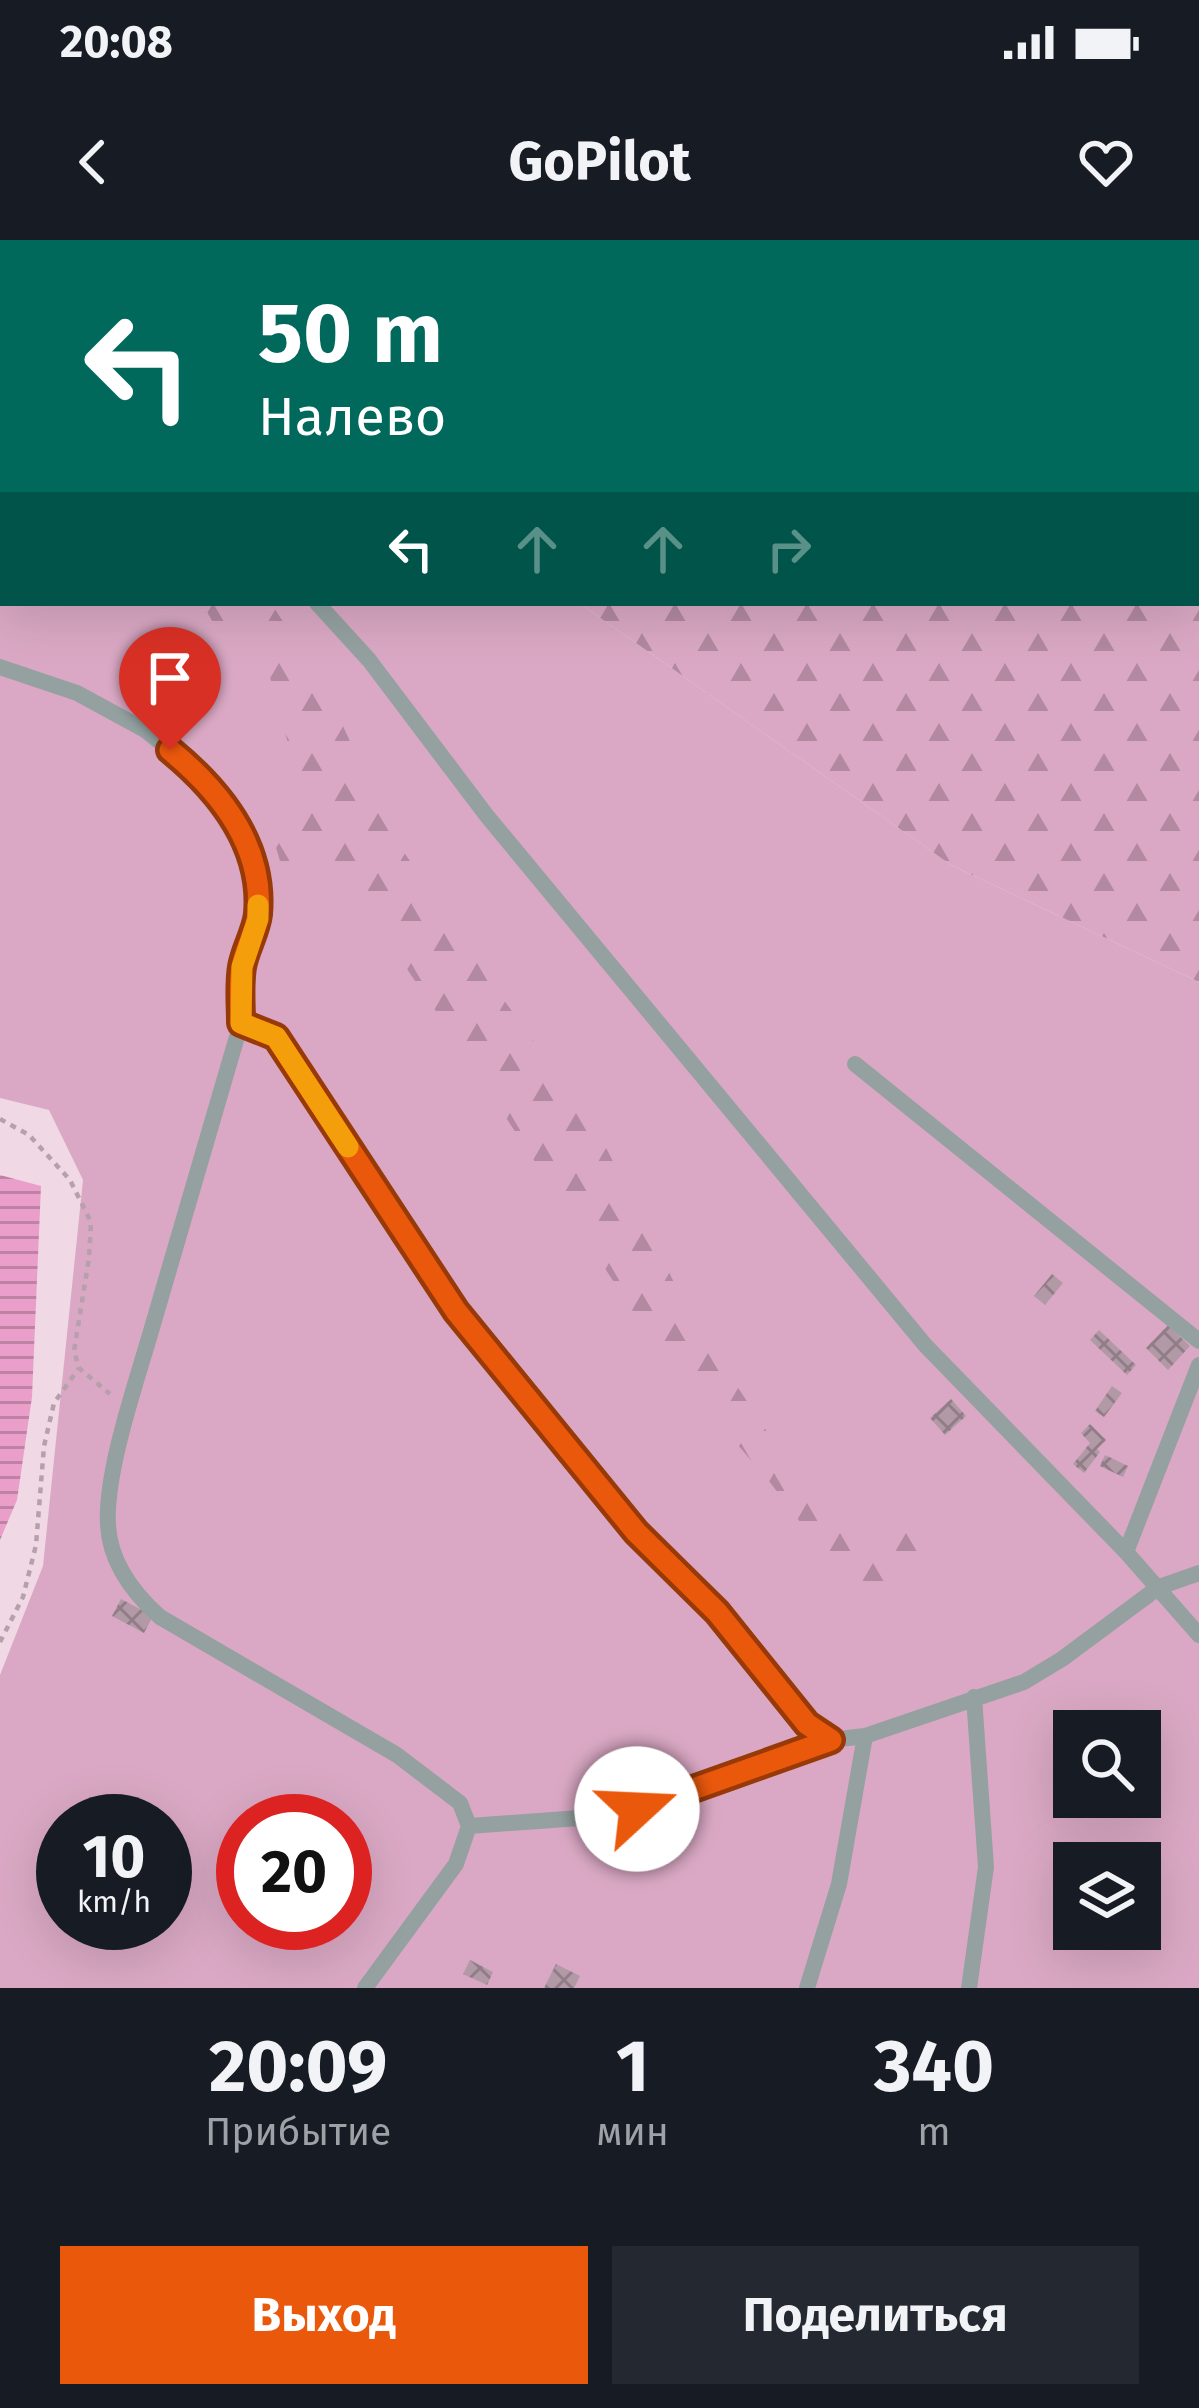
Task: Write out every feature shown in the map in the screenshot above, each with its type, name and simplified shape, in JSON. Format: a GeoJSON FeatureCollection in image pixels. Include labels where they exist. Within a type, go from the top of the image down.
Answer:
{"type":"FeatureCollection","features":[{"type":"Feature","properties":{"kind":"lane"},"geometry":{"type":"LineString","coordinates":[[320,606],[369,660],[487,816],[925,1345],[1126,1552],[1199,1635]]}},
{"type":"Feature","properties":{"kind":"lane"},"geometry":{"type":"LineString","coordinates":[[0,667],[77,693],[146,730],[194,770],[225,808],[246,840],[259,873],[258,919],[242,967],[241,1023],[129,1408],[107,1524],[112,1553],[136,1596],[160,1617],[397,1755],[460,1803],[470,1826],[456,1864],[365,1988]]}},
{"type":"Feature","properties":{"kind":"lane"},"geometry":{"type":"LineString","coordinates":[[241,1023],[276,1037],[456,1311],[557,1437],[636,1532],[717,1612],[807,1724],[831,1740]]}},
{"type":"Feature","properties":{"kind":"lane"},"geometry":{"type":"LineString","coordinates":[[855,1064],[1199,1341]]}},
{"type":"Feature","properties":{"kind":"lane"},"geometry":{"type":"LineString","coordinates":[[1126,1552],[1199,1365]]}},
{"type":"Feature","properties":{"kind":"lane"},"geometry":{"type":"LineString","coordinates":[[470,1826],[637,1809],[831,1740],[865,1736],[1024,1682],[1159,1587],[1199,1574]]}},
{"type":"Feature","properties":{"kind":"lane"},"geometry":{"type":"LineString","coordinates":[[969,1988],[986,1867],[974,1697]]}},
{"type":"Feature","properties":{"kind":"lane"},"geometry":{"type":"LineString","coordinates":[[807,1988],[839,1884],[865,1736]]}},
{"type":"Feature","properties":{"kind":"path"},"geometry":{"type":"LineString","coordinates":[[0,1119],[29,1135],[70,1180],[91,1222],[74,1351],[79,1369],[129,1408]]}},
{"type":"Feature","properties":{"kind":"path"},"geometry":{"type":"LineString","coordinates":[[0,1642],[23,1597],[36,1545],[44,1446],[54,1402],[79,1369]]}},
{"type":"Feature","properties":{"kind":"green space"},"geometry":{"type":"Polygon","coordinates":[[[0,606],[583,606],[951,865],[1199,982],[1199,1988],[0,1988],[0,1675],[43,1566],[83,1180],[49,1110],[0,1098],[0,606]]]}},
{"type":"Feature","properties":{"kind":"green space"},"geometry":{"type":"Polygon","coordinates":[[[204,606],[273,606],[325,687],[395,839],[593,1122],[691,1316],[769,1435],[854,1529],[917,1530],[934,1558],[881,1596],[840,1575],[769,1481],[667,1363],[335,865],[284,875],[269,823],[301,791],[256,626],[215,626],[204,606]]]}},
{"type":"Feature","properties":{"kind":"green space"},"geometry":{"type":"Polygon","coordinates":[[[583,606],[1199,606],[1199,982],[951,865],[583,606]]]}},
{"type":"Feature","properties":{"kind":"shaded area"},"geometry":{"type":"Polygon","coordinates":[[[0,1175],[41,1186],[32,1397],[17,1500],[0,1540],[0,1175]]]}},
{"type":"Feature","properties":{"kind":"building"},"geometry":{"type":"Polygon","coordinates":[[[1052,1274],[1063,1283],[1045,1305],[1034,1296],[1052,1274]]]}},
{"type":"Feature","properties":{"kind":"building"},"geometry":{"type":"Polygon","coordinates":[[[1168,1325],[1190,1346],[1168,1370],[1146,1348],[1168,1325]]]}},
{"type":"Feature","properties":{"kind":"building"},"geometry":{"type":"Polygon","coordinates":[[[1099,1330],[1136,1365],[1127,1375],[1090,1340],[1099,1330]]]}},
{"type":"Feature","properties":{"kind":"building"},"geometry":{"type":"Polygon","coordinates":[[[1112,1386],[1122,1393],[1104,1417],[1095,1411],[1112,1386]]]}},
{"type":"Feature","properties":{"kind":"building"},"geometry":{"type":"Polygon","coordinates":[[[951,1399],[966,1416],[945,1435],[930,1418],[951,1399]]]}},
{"type":"Feature","properties":{"kind":"building"},"geometry":{"type":"Polygon","coordinates":[[[1090,1424],[1106,1440],[1084,1473],[1073,1464],[1090,1443],[1081,1433],[1090,1424]]]}},
{"type":"Feature","properties":{"kind":"building"},"geometry":{"type":"Polygon","coordinates":[[[1105,1455],[1128,1466],[1123,1477],[1100,1466],[1105,1455]]]}},
{"type":"Feature","properties":{"kind":"building"},"geometry":{"type":"Polygon","coordinates":[[[121,1599],[153,1616],[144,1633],[112,1616],[121,1599]]]}},
{"type":"Feature","properties":{"kind":"building"},"geometry":{"type":"Polygon","coordinates":[[[470,1960],[493,1972],[487,1985],[463,1974],[470,1960]]]}},
{"type":"Feature","properties":{"kind":"building"},"geometry":{"type":"Polygon","coordinates":[[[556,1964],[580,1976],[574,1988],[544,1988],[556,1964]]]}},
{"type":"Feature","properties":{"kind":"slow traffic"},"geometry":{"type":"LineString","coordinates":[[258,905],[242,967],[241,1023],[276,1037],[348,1147]]}},
{"type":"Feature","properties":{"kind":"route"},"geometry":{"type":"LineString","coordinates":[[170,750],[194,770],[225,808],[246,840],[259,873],[258,919],[242,967],[241,1023],[276,1037],[456,1311],[557,1437],[636,1532],[717,1612],[807,1724],[831,1740],[637,1809]]}}]}
